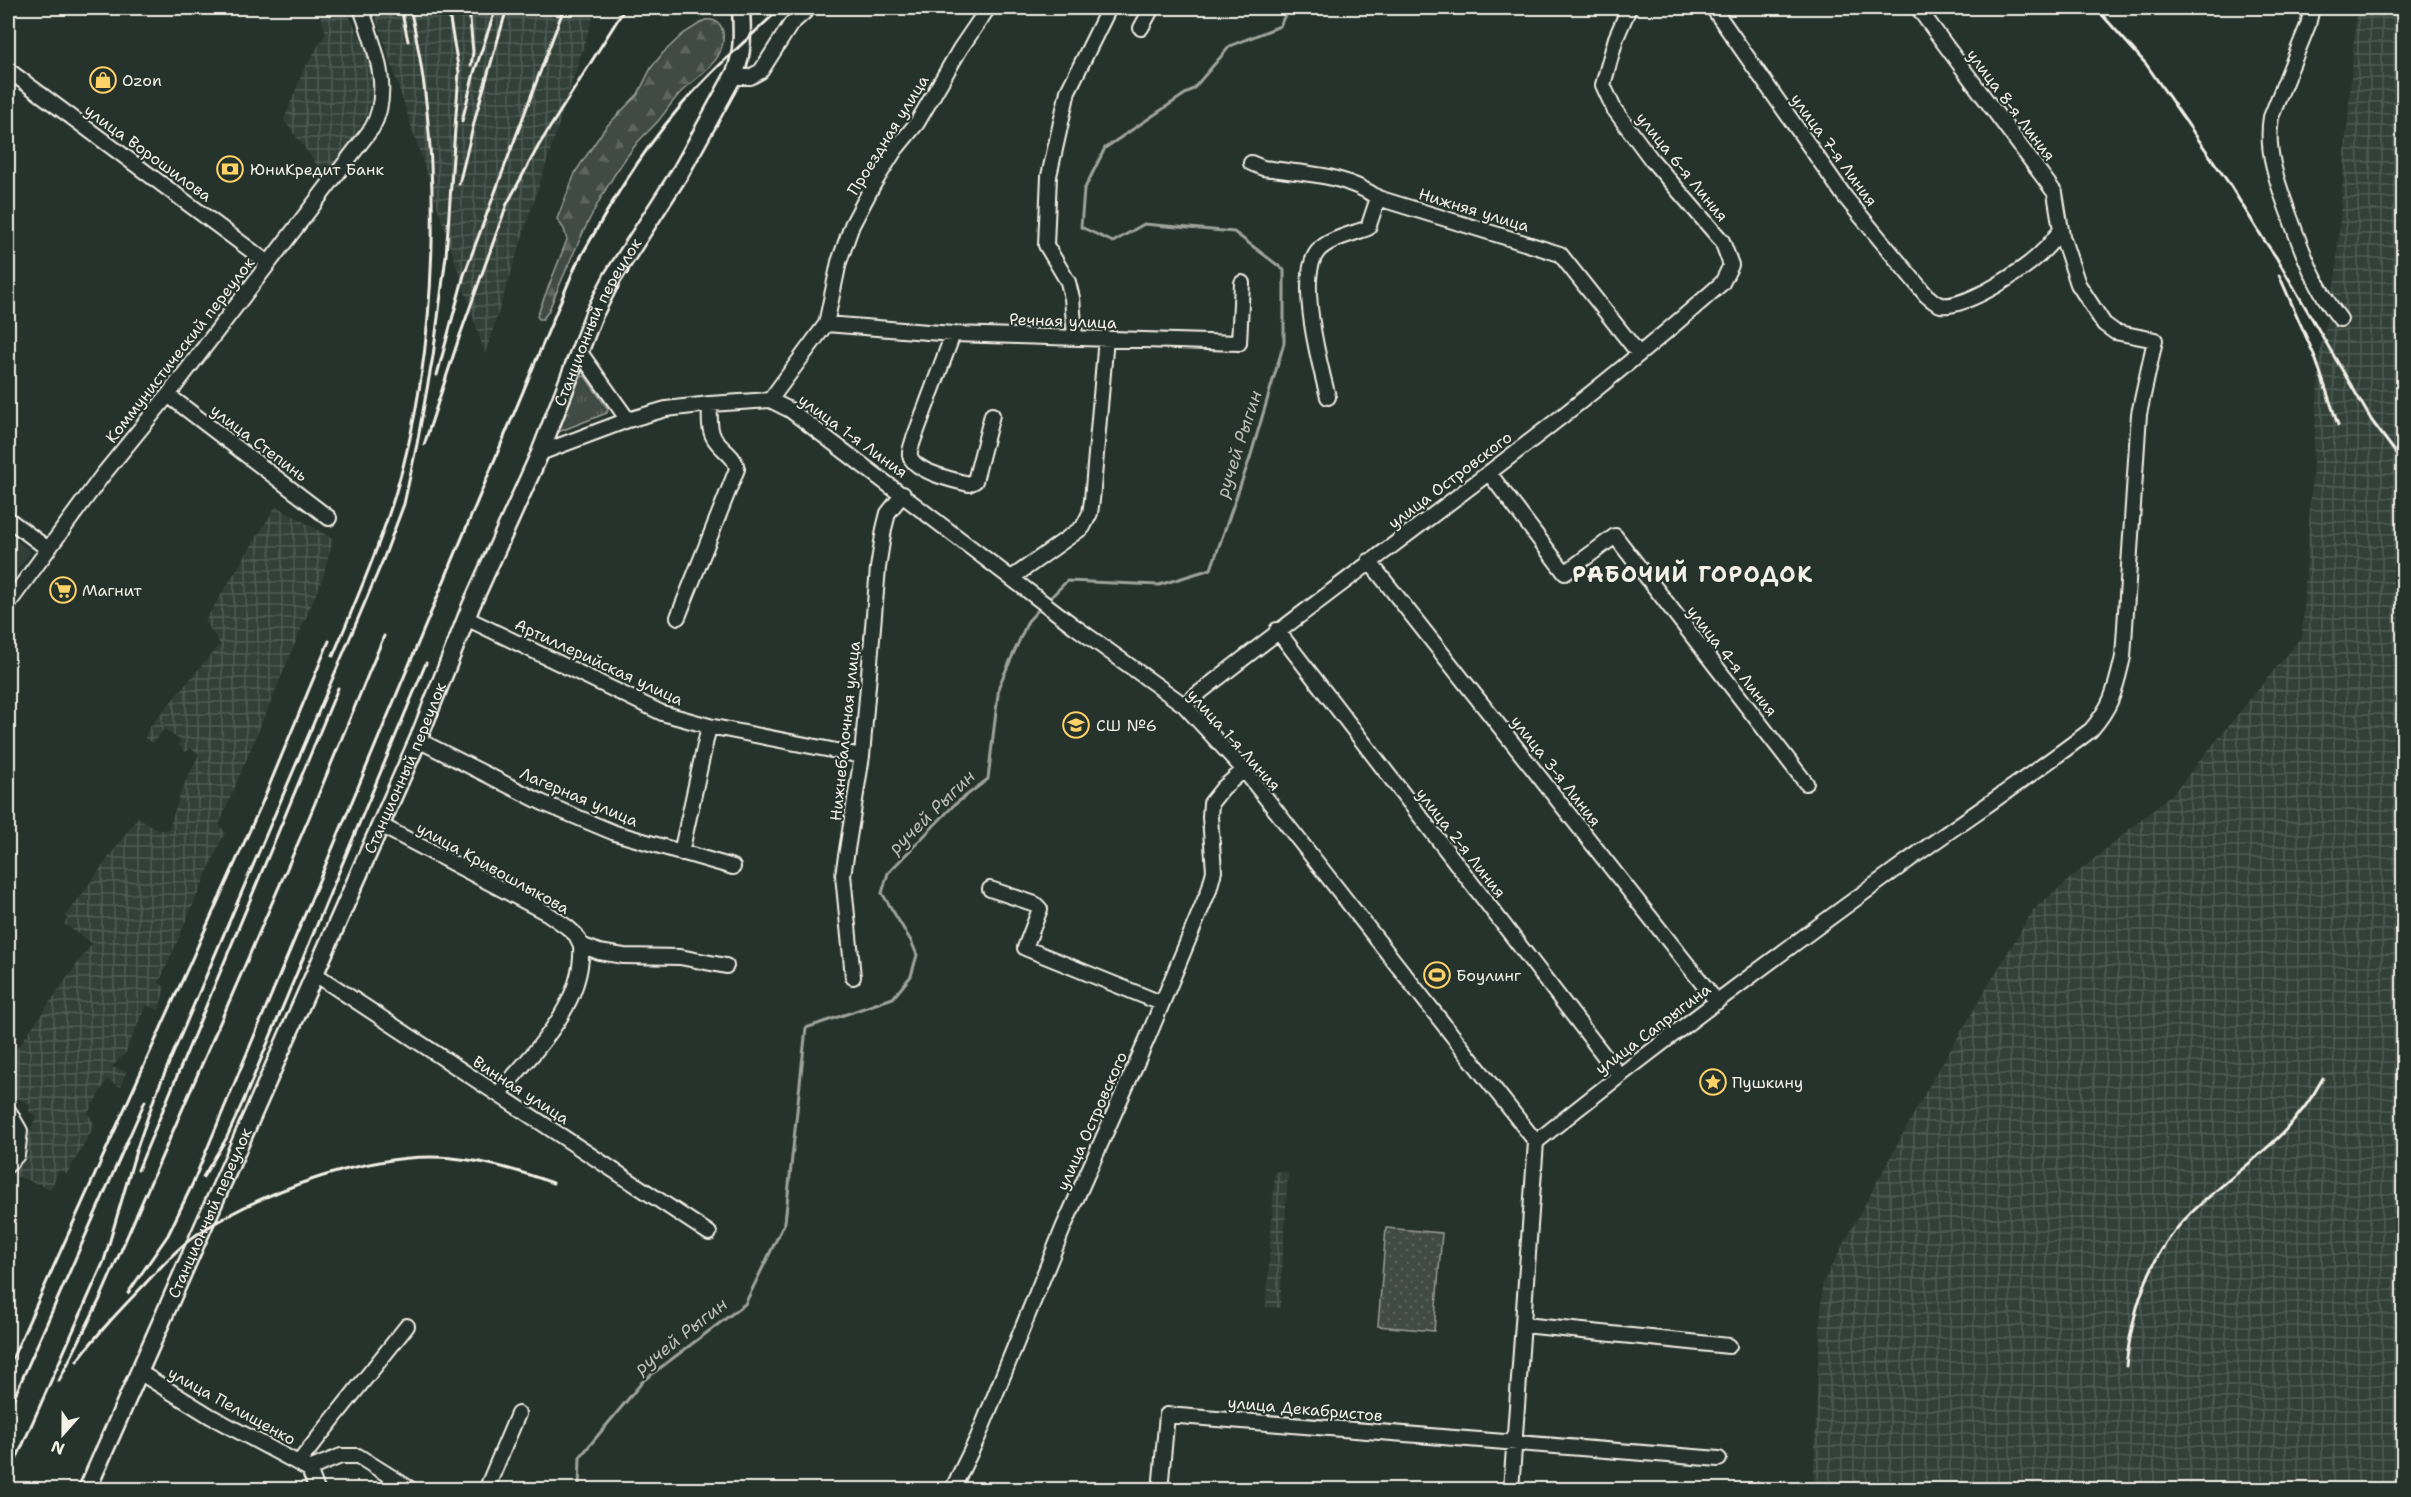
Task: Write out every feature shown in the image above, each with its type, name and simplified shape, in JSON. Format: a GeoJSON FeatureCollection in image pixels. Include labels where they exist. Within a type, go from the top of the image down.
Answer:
{"type":"FeatureCollection","features":[{"type":"Feature","properties":{"kind":"main road","name":"Станционный переулок"},"geometry":{"type":"LineString","coordinates":[[87,1490],[198,1234],[418,741],[466,618],[540,453],[591,321],[613,277],[680,173],[733,77],[741,57],[741,8]]}},
{"type":"Feature","properties":{"kind":"street","name":"Коммунистический переулок"},"geometry":{"type":"LineString","coordinates":[[8,604],[102,476],[168,395],[364,141],[379,116],[382,99],[379,64],[362,8]]}},
{"type":"Feature","properties":{"kind":"street"},"geometry":{"type":"LineString","coordinates":[[733,77],[750,77],[761,71],[791,24],[809,8]]}},
{"type":"Feature","properties":{"kind":"street","name":"Проездная улица"},"geometry":{"type":"LineString","coordinates":[[770,400],[826,324],[839,262],[852,225],[879,176],[895,150],[917,123],[960,48],[988,8]]}},
{"type":"Feature","properties":{"kind":"street"},"geometry":{"type":"LineString","coordinates":[[1075,337],[1072,298],[1068,282],[1046,245],[1049,176],[1068,91],[1109,8]]}},
{"type":"Feature","properties":{"kind":"street"},"geometry":{"type":"LineString","coordinates":[[1142,28],[1152,8]]}},
{"type":"Feature","properties":{"kind":"street","name":"улица 6-я Линия"},"geometry":{"type":"LineString","coordinates":[[1629,8],[1616,38],[1603,85],[1614,109],[1651,159],[1722,241],[1731,265],[1729,272]]}},
{"type":"Feature","properties":{"kind":"street","name":"улица 7-я Линия"},"geometry":{"type":"LineString","coordinates":[[1713,8],[1845,198],[1936,304],[1957,305],[1971,300],[2042,253],[2061,230]]}},
{"type":"Feature","properties":{"kind":"street","name":"улица 8-я Линия"},"geometry":{"type":"LineString","coordinates":[[1918,8],[2055,193],[2061,230],[2078,284],[2104,324],[2115,332],[2155,340],[2139,414],[2123,657],[2108,710],[2091,730],[2075,743]]}},
{"type":"Feature","properties":{"kind":"street"},"geometry":{"type":"LineString","coordinates":[[2312,8],[2308,25],[2271,117],[2270,151],[2277,184],[2306,265],[2326,302],[2340,319]]}},
{"type":"Feature","properties":{"kind":"street","name":"улица Ворошилова"},"geometry":{"type":"LineString","coordinates":[[8,70],[268,263]]}},
{"type":"Feature","properties":{"kind":"street","name":"Нижняя улица"},"geometry":{"type":"LineString","coordinates":[[1251,163],[1263,168],[1342,180],[1361,186],[1378,198],[1560,254],[1639,354]]}},
{"type":"Feature","properties":{"kind":"street"},"geometry":{"type":"LineString","coordinates":[[1328,396],[1311,323],[1309,278],[1312,262],[1318,251],[1327,244],[1368,228],[1378,198]]}},
{"type":"Feature","properties":{"kind":"street","name":"улица Островского"},"geometry":{"type":"LineString","coordinates":[[1184,705],[1277,630],[1489,473],[1639,354],[1722,283],[1729,272]]}},
{"type":"Feature","properties":{"kind":"street","name":"Речная улица"},"geometry":{"type":"LineString","coordinates":[[826,324],[953,334],[1239,343],[1242,283]]}},
{"type":"Feature","properties":{"kind":"street"},"geometry":{"type":"LineString","coordinates":[[953,334],[913,441],[909,454],[912,460],[925,470],[969,484],[975,481],[992,415]]}},
{"type":"Feature","properties":{"kind":"street"},"geometry":{"type":"LineString","coordinates":[[1012,577],[1083,528],[1088,521],[1092,500],[1106,338]]}},
{"type":"Feature","properties":{"kind":"street"},"geometry":{"type":"LineString","coordinates":[[579,351],[628,420]]}},
{"type":"Feature","properties":{"kind":"street","name":"улица Степинь"},"geometry":{"type":"LineString","coordinates":[[168,395],[329,518]]}},
{"type":"Feature","properties":{"kind":"street"},"geometry":{"type":"LineString","coordinates":[[540,453],[628,420],[666,409],[770,400]]}},
{"type":"Feature","properties":{"kind":"street","name":"улица 1-я Линия"},"geometry":{"type":"LineString","coordinates":[[770,400],[790,410],[1074,626],[1184,705],[1244,770],[1536,1143]]}},
{"type":"Feature","properties":{"kind":"street"},"geometry":{"type":"LineString","coordinates":[[678,616],[737,469],[732,457],[714,439],[711,431],[710,404]]}},
{"type":"Feature","properties":{"kind":"street","name":"улица 4-я Линия"},"geometry":{"type":"LineString","coordinates":[[1489,473],[1565,573],[1615,536],[1806,783]]}},
{"type":"Feature","properties":{"kind":"street","name":"Нижнебалочная улица"},"geometry":{"type":"LineString","coordinates":[[853,977],[843,875],[862,756],[875,602],[884,529],[888,513],[903,494]]}},
{"type":"Feature","properties":{"kind":"street"},"geometry":{"type":"LineString","coordinates":[[8,519],[48,549]]}},
{"type":"Feature","properties":{"kind":"street","name":"улица 3-я Линия"},"geometry":{"type":"LineString","coordinates":[[1370,561],[1717,1002]]}},
{"type":"Feature","properties":{"kind":"street","name":"Артиллерийская улица"},"geometry":{"type":"LineString","coordinates":[[466,618],[663,713],[709,726],[862,756]]}},
{"type":"Feature","properties":{"kind":"street","name":"улица 2-я Линия"},"geometry":{"type":"LineString","coordinates":[[1277,630],[1619,1075]]}},
{"type":"Feature","properties":{"kind":"street"},"geometry":{"type":"LineString","coordinates":[[681,853],[709,726]]}},
{"type":"Feature","properties":{"kind":"street","name":"Лагерная улица"},"geometry":{"type":"LineString","coordinates":[[418,741],[543,803],[615,833],[733,867]]}},
{"type":"Feature","properties":{"kind":"street","name":"улица Сапрыгина"},"geometry":{"type":"LineString","coordinates":[[1536,1143],[1619,1075],[1850,902],[2075,743]]}},
{"type":"Feature","properties":{"kind":"street","name":"улица Островского"},"geometry":{"type":"LineString","coordinates":[[952,1490],[978,1437],[1064,1227],[1212,880],[1214,858],[1211,803],[1223,788],[1244,770]]}},
{"type":"Feature","properties":{"kind":"street","name":"улица Кривошлыкова"},"geometry":{"type":"LineString","coordinates":[[380,825],[547,913],[576,935],[581,945]]}},
{"type":"Feature","properties":{"kind":"street"},"geometry":{"type":"LineString","coordinates":[[990,889],[1035,904],[1040,909],[1025,948],[1161,1004]]}},
{"type":"Feature","properties":{"kind":"street"},"geometry":{"type":"LineString","coordinates":[[498,1094],[546,1036],[572,994],[581,966],[581,945],[618,956],[680,957],[726,966]]}},
{"type":"Feature","properties":{"kind":"street","name":"Винная улица"},"geometry":{"type":"LineString","coordinates":[[315,974],[709,1233]]}},
{"type":"Feature","properties":{"kind":"street"},"geometry":{"type":"LineString","coordinates":[[8,1110],[20,1131],[12,1160]]}},
{"type":"Feature","properties":{"kind":"street"},"geometry":{"type":"LineString","coordinates":[[1511,1490],[1536,1143]]}},
{"type":"Feature","properties":{"kind":"street"},"geometry":{"type":"LineString","coordinates":[[1524,1325],[1729,1346]]}},
{"type":"Feature","properties":{"kind":"street"},"geometry":{"type":"LineString","coordinates":[[304,1465],[407,1326]]}},
{"type":"Feature","properties":{"kind":"street","name":"улица Пелищенко"},"geometry":{"type":"LineString","coordinates":[[139,1372],[210,1416],[304,1465]]}},
{"type":"Feature","properties":{"kind":"street"},"geometry":{"type":"LineString","coordinates":[[486,1490],[518,1414]]}},
{"type":"Feature","properties":{"kind":"street","name":"улица Декабристов"},"geometry":{"type":"LineString","coordinates":[[1160,1490],[1167,1415],[1515,1443]]}},
{"type":"Feature","properties":{"kind":"street"},"geometry":{"type":"LineString","coordinates":[[1515,1443],[1719,1459]]}},
{"type":"Feature","properties":{"kind":"street"},"geometry":{"type":"LineString","coordinates":[[304,1465],[341,1456],[358,1456],[412,1490]]}},
{"type":"Feature","properties":{"kind":"street"},"geometry":{"type":"LineString","coordinates":[[304,1465],[317,1490]]}},
{"type":"Feature","properties":{"kind":"shaded area"},"geometry":{"type":"Polygon","coordinates":[[[320,8],[345,8],[369,55],[373,96],[366,117],[328,180],[284,120],[303,71],[326,33],[318,10],[320,8]]]}},
{"type":"Feature","properties":{"kind":"shaded area"},"geometry":{"type":"Polygon","coordinates":[[[373,8],[596,8],[485,354],[373,8]]]}},
{"type":"Feature","properties":{"kind":"shaded area"},"geometry":{"type":"Polygon","coordinates":[[[2362,8],[2403,8],[2403,1489],[1813,1490],[1822,1284],[1931,1082],[2033,910],[2175,791],[2302,636],[2320,350],[2335,282],[2356,13],[2362,8]]]}},
{"type":"Feature","properties":{"kind":"shaded area"},"geometry":{"type":"Polygon","coordinates":[[[276,506],[333,539],[323,577],[219,825],[225,832],[159,983],[165,987],[159,1010],[146,1005],[125,1054],[111,1067],[126,1071],[121,1087],[107,1080],[88,1113],[95,1125],[67,1174],[59,1170],[51,1189],[13,1175],[36,1116],[29,1111],[31,1105],[8,1093],[8,1061],[92,943],[64,924],[66,916],[138,817],[159,831],[169,829],[180,794],[199,754],[190,748],[186,752],[178,745],[181,741],[164,729],[153,743],[145,738],[148,729],[220,644],[205,621],[276,506]]]}},
{"type":"Feature","properties":{"kind":"shaded area"},"geometry":{"type":"Polygon","coordinates":[[[8,533],[31,552],[8,582],[8,533]]]}},
{"type":"Feature","properties":{"kind":"shaded area"},"geometry":{"type":"Polygon","coordinates":[[[1275,1171],[1288,1172],[1280,1308],[1266,1307],[1275,1171]]]}},
{"type":"Feature","properties":{"kind":"green space"},"geometry":{"type":"Polygon","coordinates":[[[705,20],[717,23],[723,32],[718,56],[707,70],[679,94],[623,162],[587,224],[548,312],[543,319],[539,319],[537,316],[567,240],[564,229],[557,219],[576,171],[605,128],[638,94],[651,68],[663,53],[683,34],[705,20]]]}},
{"type":"Feature","properties":{"kind":"green space"},"geometry":{"type":"Polygon","coordinates":[[[585,376],[608,409],[607,413],[558,432],[556,430],[577,380],[585,376]]]}},
{"type":"Feature","properties":{"kind":"green space"},"geometry":{"type":"Polygon","coordinates":[[[1386,1228],[1442,1233],[1434,1331],[1378,1326],[1386,1228]]]}},
{"type":"Feature","properties":{"kind":"waterway","name":"ручей Рыгин"},"geometry":{"type":"LineString","coordinates":[[1048,600],[1067,581],[1159,585],[1211,569],[1250,458],[1284,343],[1284,270],[1234,232],[1144,224],[1113,242],[1081,227],[1084,190],[1105,148],[1194,88],[1230,46],[1280,26],[1288,8]]}},
{"type":"Feature","properties":{"kind":"waterway","name":"ручей Рыгин"},"geometry":{"type":"LineString","coordinates":[[579,1490],[580,1457],[644,1380],[745,1304],[785,1222],[806,1028],[893,998],[911,976],[917,955],[882,893],[888,873],[954,805],[988,779],[999,686],[1028,621],[1041,607]]}},
{"type":"Feature","properties":{"kind":"railway"},"geometry":{"type":"LineString","coordinates":[[401,8],[408,41]]}},
{"type":"Feature","properties":{"kind":"railway"},"geometry":{"type":"LineString","coordinates":[[333,656],[374,556],[395,495],[410,439],[421,379],[432,252],[432,188],[421,65],[410,8]]}},
{"type":"Feature","properties":{"kind":"railway"},"geometry":{"type":"LineString","coordinates":[[8,1478],[104,1261],[136,1151],[155,1096],[383,560],[404,504],[433,356],[446,256],[459,72],[448,8]]}},
{"type":"Feature","properties":{"kind":"railway"},"geometry":{"type":"LineString","coordinates":[[469,8],[473,52],[471,65]]}},
{"type":"Feature","properties":{"kind":"railway"},"geometry":{"type":"LineString","coordinates":[[462,121],[474,73],[496,8]]}},
{"type":"Feature","properties":{"kind":"railway"},"geometry":{"type":"LineString","coordinates":[[459,184],[477,111],[507,8]]}},
{"type":"Feature","properties":{"kind":"railway"},"geometry":{"type":"LineString","coordinates":[[437,375],[464,275],[564,8]]}},
{"type":"Feature","properties":{"kind":"railway"},"geometry":{"type":"LineString","coordinates":[[424,445],[507,204],[539,145],[625,8]]}},
{"type":"Feature","properties":{"kind":"railway"},"geometry":{"type":"LineString","coordinates":[[128,1293],[168,1235],[192,1185],[575,267],[623,185],[664,126],[728,56],[781,8]]}},
{"type":"Feature","properties":{"kind":"railway"},"geometry":{"type":"LineString","coordinates":[[2096,8],[2146,64],[2230,185],[2276,257],[2372,421],[2404,464]]}},
{"type":"Feature","properties":{"kind":"railway"},"geometry":{"type":"LineString","coordinates":[[2279,275],[2315,357],[2338,425]]}},
{"type":"Feature","properties":{"kind":"railway"},"geometry":{"type":"LineString","coordinates":[[59,1381],[100,1299],[308,820],[384,636]]}},
{"type":"Feature","properties":{"kind":"railway"},"geometry":{"type":"LineString","coordinates":[[8,1368],[262,803],[329,641]]}},
{"type":"Feature","properties":{"kind":"railway"},"geometry":{"type":"LineString","coordinates":[[203,1177],[226,1139],[246,1095],[426,663]]}},
{"type":"Feature","properties":{"kind":"railway"},"geometry":{"type":"LineString","coordinates":[[138,1170],[338,688]]}},
{"type":"Feature","properties":{"kind":"railway"},"geometry":{"type":"LineString","coordinates":[[2126,1366],[2138,1304],[2153,1265],[2164,1247],[2190,1214],[2279,1137],[2295,1120],[2323,1078]]}},
{"type":"Feature","properties":{"kind":"railway"},"geometry":{"type":"LineString","coordinates":[[8,1411],[145,1101]]}},
{"type":"Feature","properties":{"kind":"railway"},"geometry":{"type":"LineString","coordinates":[[77,1361],[117,1313],[184,1245],[225,1217],[287,1189],[355,1167],[389,1160],[422,1157],[478,1161],[553,1183]]}},
{"type":"Feature","properties":{"kind":"place","name":"Ozon"},"geometry":{"type":"Point","coordinates":[103,80]}},
{"type":"Feature","properties":{"kind":"place","name":"ЮниКредит Банк"},"geometry":{"type":"Point","coordinates":[230,169]}},
{"type":"Feature","properties":{"kind":"place","name":"Магнит"},"geometry":{"type":"Point","coordinates":[63,590]}},
{"type":"Feature","properties":{"kind":"place","name":"СШ №6"},"geometry":{"type":"Point","coordinates":[1076,725]}},
{"type":"Feature","properties":{"kind":"place","name":"Боулинг"},"geometry":{"type":"Point","coordinates":[1437,975]}},
{"type":"Feature","properties":{"kind":"place","name":"Пушкину"},"geometry":{"type":"Point","coordinates":[1713,1082]}},
{"type":"Feature","properties":{"kind":"district","name":"РАБОЧИЙ ГОРОДОК"},"geometry":{"type":"Point","coordinates":[1693,574]}}]}
